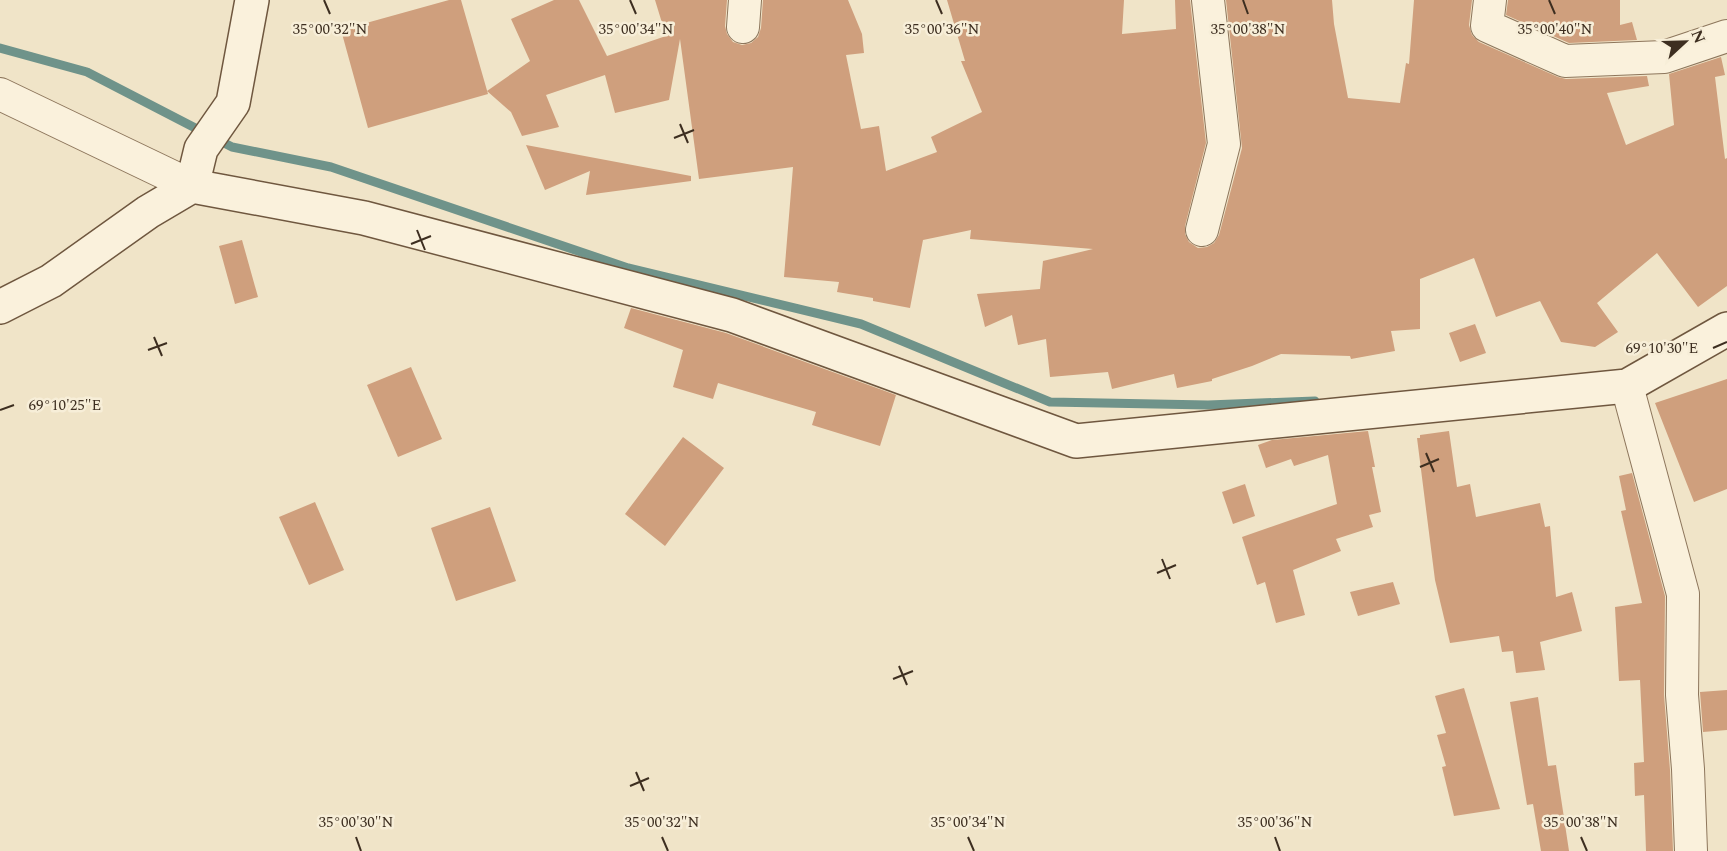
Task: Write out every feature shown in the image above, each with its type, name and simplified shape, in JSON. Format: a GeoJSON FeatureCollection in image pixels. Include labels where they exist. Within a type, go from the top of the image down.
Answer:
{"type":"FeatureCollection","features":[{"type":"Feature","properties":{"kind":"street"},"geometry":{"type":"LineString","coordinates":[[0,307],[51,281],[148,212],[192,186],[201,149],[233,103],[252,0]]}},
{"type":"Feature","properties":{"kind":"street"},"geometry":{"type":"LineString","coordinates":[[1202,230],[1224,144],[1208,0]]}},
{"type":"Feature","properties":{"kind":"street"},"geometry":{"type":"LineString","coordinates":[[1490,0],[1487,26],[1565,61],[1664,57],[1727,36]]}},
{"type":"Feature","properties":{"kind":"street"},"geometry":{"type":"LineString","coordinates":[[0,94],[192,186],[364,218],[732,315],[1076,441],[1627,386],[1727,329]]}},
{"type":"Feature","properties":{"kind":"street"},"geometry":{"type":"LineString","coordinates":[[1627,386],[1683,594],[1682,695],[1691,851]]}},
{"type":"Feature","properties":{"kind":"building"},"geometry":{"type":"Polygon","coordinates":[[[449,0],[461,0],[488,94],[368,128],[341,30],[449,0]]]}},
{"type":"Feature","properties":{"kind":"building"},"geometry":{"type":"Polygon","coordinates":[[[554,0],[579,0],[607,56],[666,36],[655,0],[727,0],[725,26],[727,34],[733,42],[742,45],[751,43],[758,37],[763,0],[848,0],[862,34],[864,53],[846,55],[861,129],[879,126],[886,171],[937,152],[931,137],[982,112],[961,61],[965,61],[947,0],[1124,0],[1122,34],[1176,29],[1175,0],[1190,0],[1206,143],[1185,234],[1189,242],[1198,248],[1214,243],[1219,235],[1242,148],[1226,0],[1332,0],[1334,24],[1348,98],[1400,103],[1406,63],[1409,64],[1414,0],[1472,0],[1469,25],[1472,35],[1479,42],[1558,77],[1566,79],[1647,76],[1649,86],[1607,93],[1626,145],[1674,125],[1669,74],[1721,57],[1725,75],[1715,77],[1725,159],[1727,158],[1727,286],[1698,307],[1657,253],[1597,303],[1618,332],[1595,347],[1561,342],[1540,301],[1496,317],[1474,258],[1420,279],[1420,329],[1391,331],[1395,351],[1351,359],[1350,356],[1281,354],[1212,379],[1212,381],[1177,388],[1174,374],[1112,389],[1108,372],[1050,377],[1046,339],[1018,345],[1012,315],[985,327],[977,294],[1040,289],[1043,261],[1093,249],[970,239],[971,230],[923,240],[910,308],[873,301],[873,298],[837,292],[839,282],[784,277],[793,167],[699,179],[680,39],[669,100],[615,113],[605,75],[546,95],[559,127],[522,136],[511,112],[487,91],[530,61],[511,19],[554,0]]]}},
{"type":"Feature","properties":{"kind":"building"},"geometry":{"type":"Polygon","coordinates":[[[1508,0],[1620,0],[1620,25],[1632,22],[1637,40],[1569,43],[1506,15],[1508,0]]]}},
{"type":"Feature","properties":{"kind":"building"},"geometry":{"type":"Polygon","coordinates":[[[526,145],[691,176],[691,181],[586,195],[590,171],[545,190],[526,145]]]}},
{"type":"Feature","properties":{"kind":"building"},"geometry":{"type":"Polygon","coordinates":[[[242,240],[258,297],[235,304],[219,246],[242,240]]]}},
{"type":"Feature","properties":{"kind":"building"},"geometry":{"type":"Polygon","coordinates":[[[631,308],[726,333],[896,395],[880,446],[812,425],[816,412],[718,383],[713,399],[673,387],[683,350],[624,328],[631,308]]]}},
{"type":"Feature","properties":{"kind":"building"},"geometry":{"type":"Polygon","coordinates":[[[1475,324],[1486,353],[1460,362],[1449,333],[1475,324]]]}},
{"type":"Feature","properties":{"kind":"building"},"geometry":{"type":"Polygon","coordinates":[[[411,367],[442,439],[398,457],[367,385],[411,367]]]}},
{"type":"Feature","properties":{"kind":"building"},"geometry":{"type":"Polygon","coordinates":[[[1727,379],[1727,489],[1694,502],[1655,403],[1727,379]]]}},
{"type":"Feature","properties":{"kind":"building"},"geometry":{"type":"Polygon","coordinates":[[[1368,431],[1381,512],[1369,515],[1373,527],[1336,539],[1341,551],[1293,570],[1305,615],[1276,623],[1265,582],[1257,585],[1242,537],[1337,504],[1328,455],[1294,466],[1291,459],[1266,468],[1258,445],[1272,440],[1368,431]]]}},
{"type":"Feature","properties":{"kind":"building"},"geometry":{"type":"Polygon","coordinates":[[[1449,431],[1457,487],[1470,484],[1476,517],[1540,503],[1545,527],[1550,526],[1556,597],[1572,592],[1582,631],[1540,642],[1545,670],[1516,673],[1513,651],[1502,652],[1499,636],[1450,643],[1435,580],[1417,438],[1420,438],[1420,435],[1449,431]]]}},
{"type":"Feature","properties":{"kind":"building"},"geometry":{"type":"Polygon","coordinates":[[[683,437],[724,468],[665,546],[625,514],[683,437]]]}},
{"type":"Feature","properties":{"kind":"building"},"geometry":{"type":"Polygon","coordinates":[[[1632,473],[1665,596],[1664,695],[1673,851],[1646,851],[1644,795],[1635,796],[1634,763],[1644,762],[1640,680],[1619,681],[1615,607],[1642,603],[1621,511],[1626,510],[1619,476],[1632,473]]]}},
{"type":"Feature","properties":{"kind":"building"},"geometry":{"type":"Polygon","coordinates":[[[1245,484],[1255,516],[1233,524],[1222,492],[1245,484]]]}},
{"type":"Feature","properties":{"kind":"building"},"geometry":{"type":"Polygon","coordinates":[[[315,502],[344,570],[309,585],[279,517],[315,502]]]}},
{"type":"Feature","properties":{"kind":"building"},"geometry":{"type":"Polygon","coordinates":[[[490,507],[516,581],[456,601],[431,528],[490,507]]]}},
{"type":"Feature","properties":{"kind":"building"},"geometry":{"type":"Polygon","coordinates":[[[1393,582],[1400,604],[1358,616],[1350,592],[1393,582]]]}},
{"type":"Feature","properties":{"kind":"building"},"geometry":{"type":"Polygon","coordinates":[[[1464,688],[1500,809],[1454,816],[1442,767],[1446,766],[1437,735],[1446,733],[1435,696],[1464,688]]]}},
{"type":"Feature","properties":{"kind":"building"},"geometry":{"type":"Polygon","coordinates":[[[1727,690],[1727,730],[1703,732],[1700,692],[1727,690]]]}},
{"type":"Feature","properties":{"kind":"building"},"geometry":{"type":"Polygon","coordinates":[[[1538,697],[1548,766],[1556,765],[1569,851],[1541,851],[1533,804],[1527,805],[1510,702],[1538,697]]]}},
{"type":"Feature","properties":{"kind":"waterway"},"geometry":{"type":"LineString","coordinates":[[0,48],[87,72],[232,147],[331,167],[628,268],[861,324],[1050,402],[1208,405],[1315,401]]}}]}
